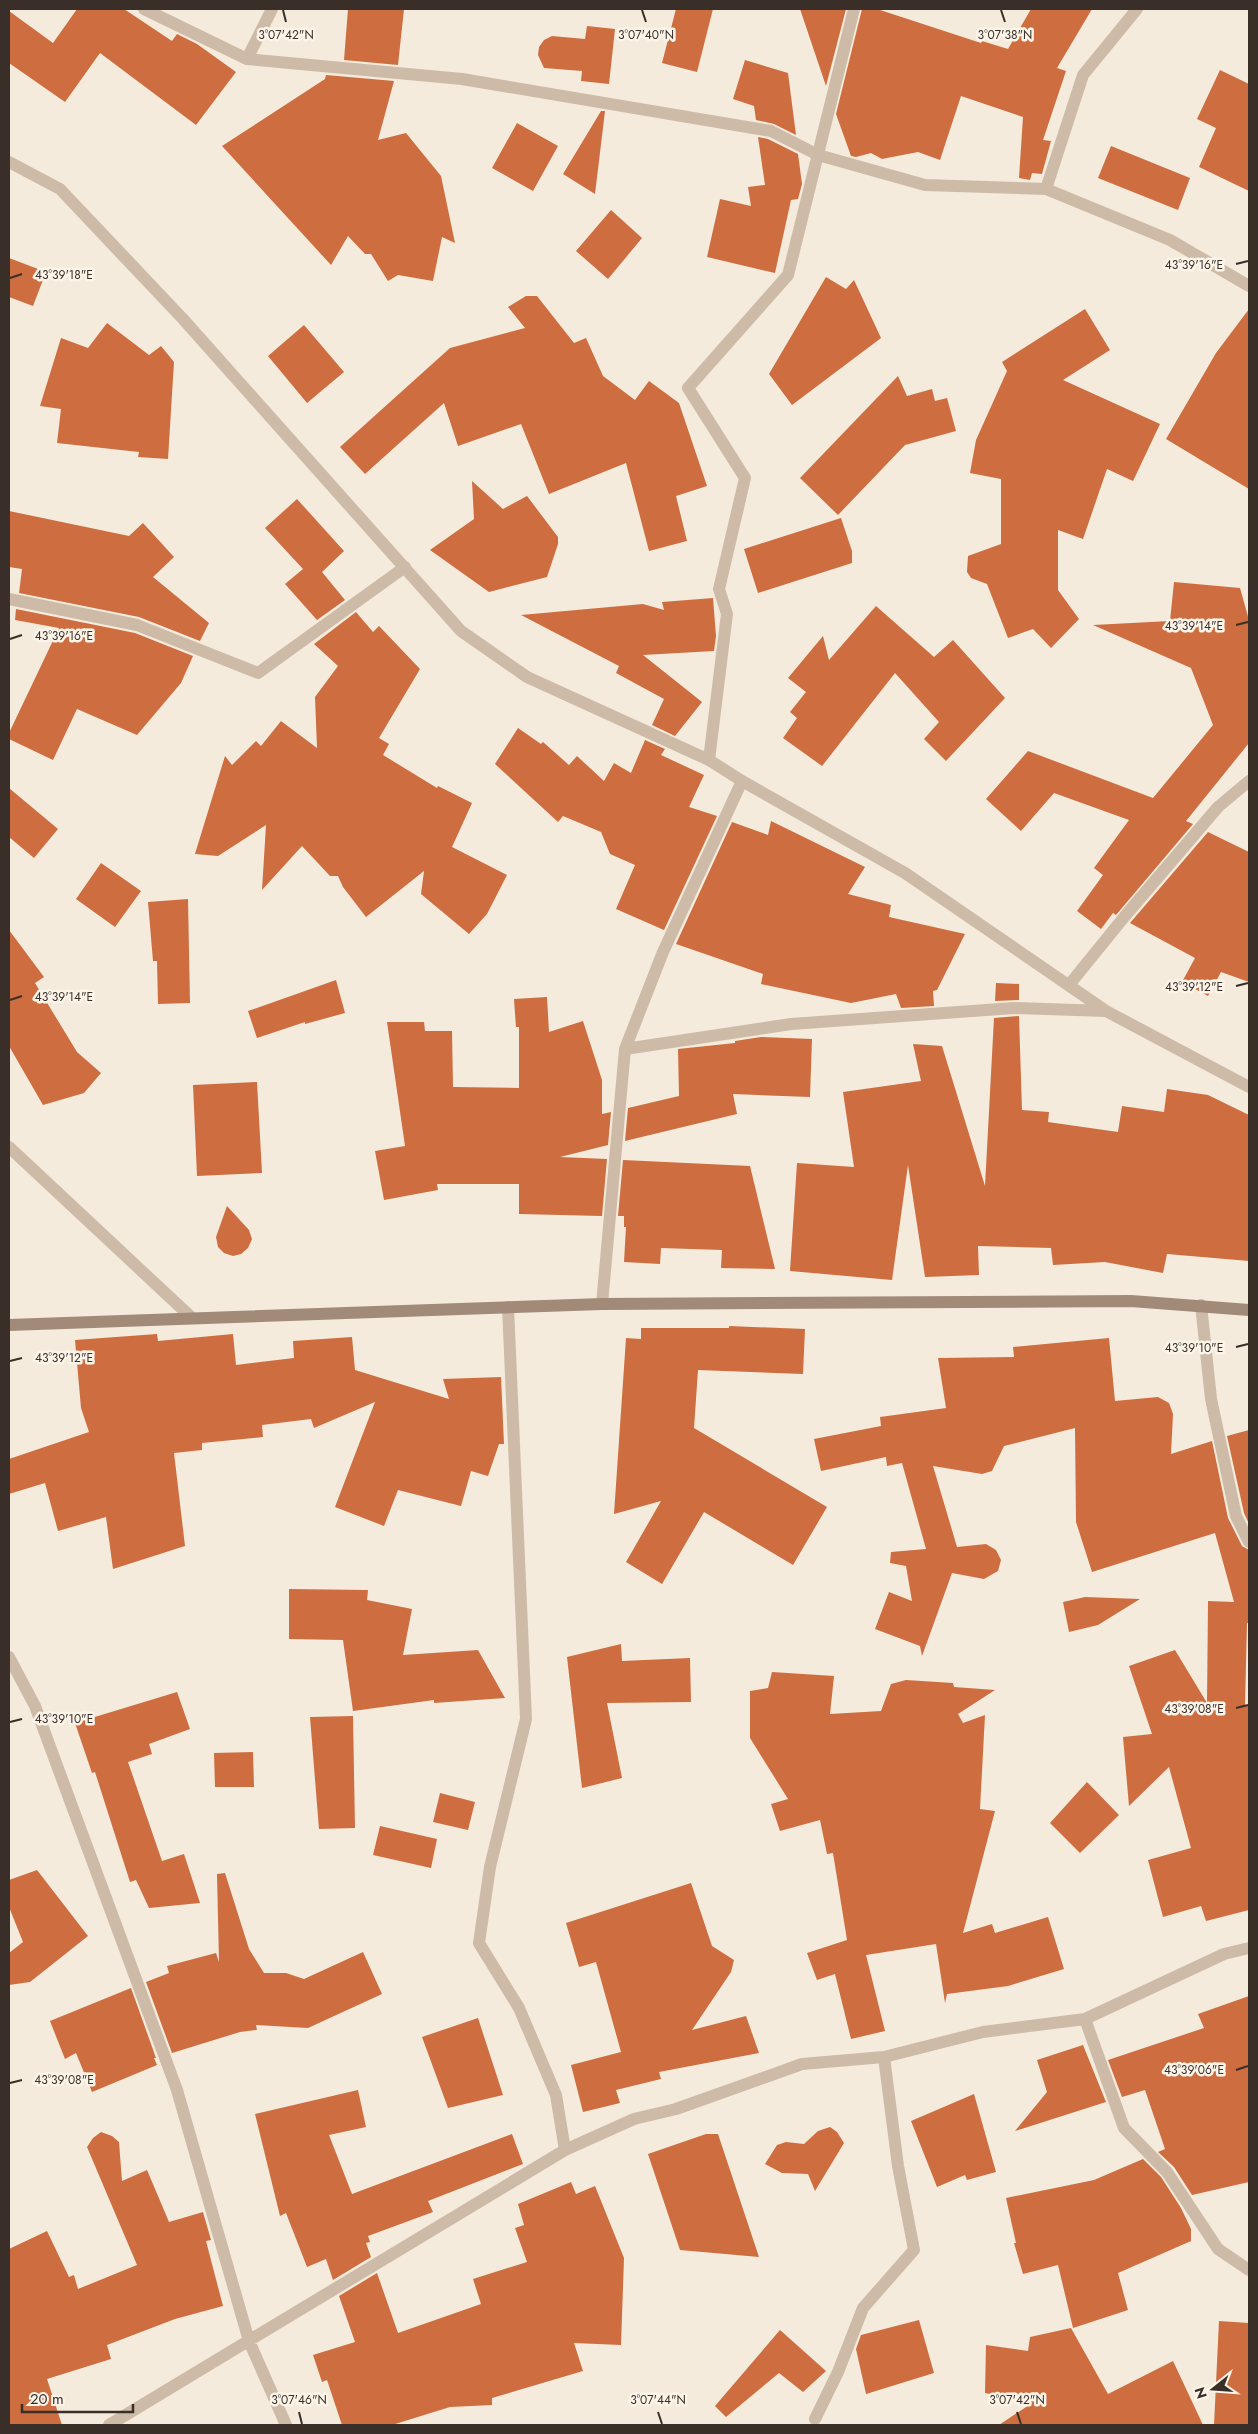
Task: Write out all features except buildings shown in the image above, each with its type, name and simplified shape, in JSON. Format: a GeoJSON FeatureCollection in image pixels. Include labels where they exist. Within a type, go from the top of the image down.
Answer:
{"type":"FeatureCollection","features":[{"type":"Feature","properties":{"kind":"street"},"geometry":{"type":"LineString","coordinates":[[144,9],[247,59],[462,79],[771,131],[818,155],[925,185],[1046,189],[1170,240],[1249,286]]}},
{"type":"Feature","properties":{"kind":"street"},"geometry":{"type":"LineString","coordinates":[[247,59],[272,9]]}},
{"type":"Feature","properties":{"kind":"street"},"geometry":{"type":"LineString","coordinates":[[709,760],[727,614],[719,589],[745,478],[688,388],[788,275],[854,9]]}},
{"type":"Feature","properties":{"kind":"street"},"geometry":{"type":"LineString","coordinates":[[1046,189],[1083,75],[1137,9]]}},
{"type":"Feature","properties":{"kind":"street"},"geometry":{"type":"LineString","coordinates":[[9,162],[60,189],[183,318],[461,632],[527,678],[709,760],[742,781],[905,873],[1106,1011],[1249,1087]]}},
{"type":"Feature","properties":{"kind":"street"},"geometry":{"type":"LineString","coordinates":[[9,599],[137,625],[258,673],[405,567]]}},
{"type":"Feature","properties":{"kind":"street"},"geometry":{"type":"LineString","coordinates":[[602,1304],[625,1049],[663,952],[742,781]]}},
{"type":"Feature","properties":{"kind":"street"},"geometry":{"type":"LineString","coordinates":[[1069,986],[1131,908],[1218,807],[1249,782]]}},
{"type":"Feature","properties":{"kind":"street"},"geometry":{"type":"LineString","coordinates":[[625,1049],[792,1024],[1014,1008],[1106,1011]]}},
{"type":"Feature","properties":{"kind":"street"},"geometry":{"type":"LineString","coordinates":[[9,1147],[192,1318]]}},
{"type":"Feature","properties":{"kind":"street"},"geometry":{"type":"LineString","coordinates":[[9,1325],[602,1304],[1131,1301],[1249,1310]]}},
{"type":"Feature","properties":{"kind":"street"},"geometry":{"type":"LineString","coordinates":[[1201,1305],[1211,1399],[1236,1516],[1249,1542]]}},
{"type":"Feature","properties":{"kind":"street"},"geometry":{"type":"LineString","coordinates":[[508,1307],[526,1719],[490,1866],[479,1943],[519,2008],[556,2095],[565,2150]]}},
{"type":"Feature","properties":{"kind":"street"},"geometry":{"type":"LineString","coordinates":[[9,1657],[35,1706],[177,2090],[249,2341],[286,2425]]}},
{"type":"Feature","properties":{"kind":"street"},"geometry":{"type":"LineString","coordinates":[[109,2425],[565,2150],[634,2119],[676,2108],[802,2064],[884,2057],[983,2032],[1085,2019],[1224,1954],[1249,1948]]}},
{"type":"Feature","properties":{"kind":"street"},"geometry":{"type":"LineString","coordinates":[[1085,2019],[1124,2128],[1167,2172],[1218,2249],[1249,2270]]}},
{"type":"Feature","properties":{"kind":"street"},"geometry":{"type":"LineString","coordinates":[[815,2419],[838,2372],[863,2308],[914,2250],[898,2166],[884,2057]]}}]}
